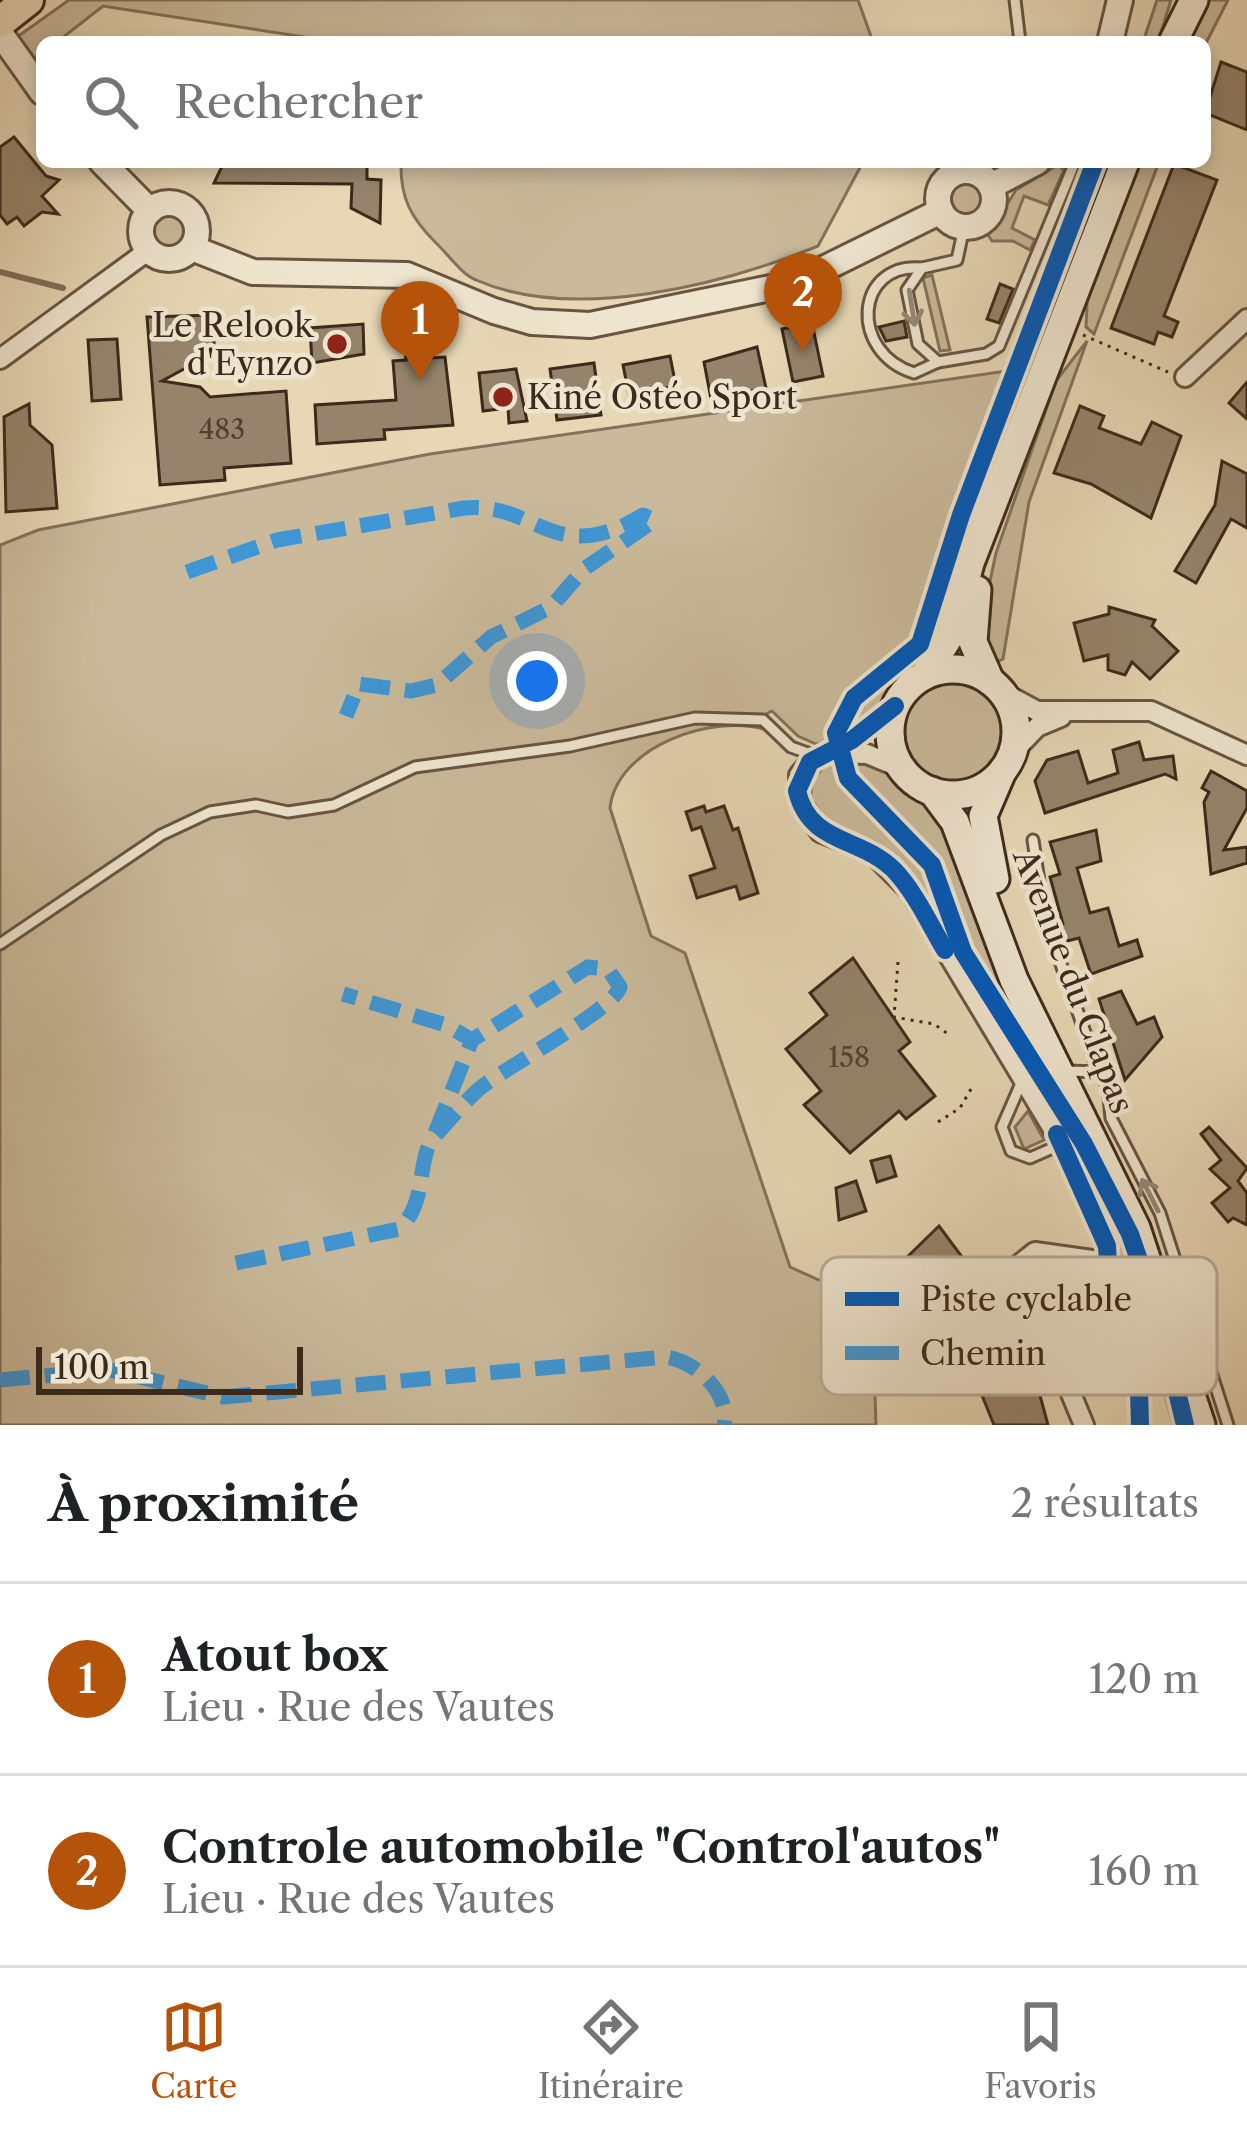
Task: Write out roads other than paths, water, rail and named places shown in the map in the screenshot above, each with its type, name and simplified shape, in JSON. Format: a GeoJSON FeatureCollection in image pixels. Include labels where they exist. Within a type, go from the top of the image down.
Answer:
{"type":"FeatureCollection","features":[{"type":"Feature","properties":{"kind":"main road"},"geometry":{"type":"LineString","coordinates":[[1173,36],[1182,0]]}},
{"type":"Feature","properties":{"kind":"main road"},"geometry":{"type":"LineString","coordinates":[[1174,36],[1194,0]]}},
{"type":"Feature","properties":{"kind":"main road"},"geometry":{"type":"LineString","coordinates":[[989,521],[972,634],[1013,714],[1007,763],[973,792],[932,791],[901,768],[890,738],[895,706],[924,676],[951,634],[970,563],[1123,168]]}},
{"type":"Feature","properties":{"kind":"main road"},"geometry":{"type":"LineString","coordinates":[[924,676],[954,669],[996,686]]}},
{"type":"Feature","properties":{"kind":"main road","name":"Avenue du Clapas"},"geometry":{"type":"LineString","coordinates":[[1007,763],[985,805],[985,847],[1025,967],[1098,1146]]}},
{"type":"Feature","properties":{"kind":"main road","name":"Avenue du Clapas"},"geometry":{"type":"LineString","coordinates":[[932,791],[955,822],[1014,980],[1098,1146],[1146,1257]]}},
{"type":"Feature","properties":{"kind":"main road","name":"Avenue du Clapas"},"geometry":{"type":"LineString","coordinates":[[1191,1395],[1198,1425]]}},
{"type":"Feature","properties":{"kind":"street"},"geometry":{"type":"LineString","coordinates":[[1111,36],[1120,0]]}},
{"type":"Feature","properties":{"kind":"street"},"geometry":{"type":"LineString","coordinates":[[0,33],[36,84]]}},
{"type":"Feature","properties":{"kind":"street"},"geometry":{"type":"LineString","coordinates":[[108,168],[149,211]]}},
{"type":"Feature","properties":{"kind":"street"},"geometry":{"type":"LineString","coordinates":[[941,212],[940,188],[955,168]]}},
{"type":"Feature","properties":{"kind":"street"},"geometry":{"type":"LineString","coordinates":[[941,212],[964,227],[986,219],[994,204],[991,186],[980,175],[959,168]]}},
{"type":"Feature","properties":{"kind":"street"},"geometry":{"type":"LineString","coordinates":[[991,186],[1026,168]]}},
{"type":"Feature","properties":{"kind":"street"},"geometry":{"type":"LineString","coordinates":[[149,211],[168,203],[188,210],[197,228],[192,248]]}},
{"type":"Feature","properties":{"kind":"street"},"geometry":{"type":"LineString","coordinates":[[149,211],[142,235],[149,250],[168,259],[192,248],[253,272],[407,275],[513,316],[590,326],[795,283],[941,212]]}},
{"type":"Feature","properties":{"kind":"street"},"geometry":{"type":"LineString","coordinates":[[0,359],[149,250]]}},
{"type":"Feature","properties":{"kind":"street"},"geometry":{"type":"LineString","coordinates":[[1185,377],[1247,319]]}},
{"type":"Feature","properties":{"kind":"street"},"geometry":{"type":"LineString","coordinates":[[996,686],[1030,710],[1151,711],[1247,755]]}},
{"type":"Feature","properties":{"kind":"street"},"geometry":{"type":"LineString","coordinates":[[895,706],[804,768],[797,785],[806,816],[820,832],[871,852],[895,872],[1062,1144],[1107,1246],[1106,1257]]}},
{"type":"Feature","properties":{"kind":"street"},"geometry":{"type":"LineString","coordinates":[[1007,763],[1036,727],[1077,712]]}},
{"type":"Feature","properties":{"kind":"street"},"geometry":{"type":"LineString","coordinates":[[823,754],[867,754],[901,768]]}},
{"type":"Feature","properties":{"kind":"street"},"geometry":{"type":"LineString","coordinates":[[1029,1257],[1035,1252],[1070,1257]]}},
{"type":"Feature","properties":{"kind":"street"},"geometry":{"type":"LineString","coordinates":[[1072,1395],[1084,1425]]}},
{"type":"Feature","properties":{"kind":"street"},"geometry":{"type":"LineString","coordinates":[[1139,1395],[1140,1425]]}},
{"type":"Feature","properties":{"kind":"lane"},"geometry":{"type":"LineString","coordinates":[[1015,0],[1019,36]]}},
{"type":"Feature","properties":{"kind":"lane"},"geometry":{"type":"LineString","coordinates":[[964,227],[957,260],[884,281],[870,295],[866,311],[875,349],[885,360],[914,373],[938,362],[986,354],[999,346],[1073,168]]}},
{"type":"Feature","properties":{"kind":"lane"},"geometry":{"type":"LineString","coordinates":[[922,268],[907,290],[918,344],[938,362]]}},
{"type":"Feature","properties":{"kind":"lane"},"geometry":{"type":"LineString","coordinates":[[0,944],[161,835],[210,812],[256,805],[288,812],[334,805],[415,767],[570,746],[695,718],[763,721],[791,747],[823,754]]}},
{"type":"Feature","properties":{"kind":"lane"},"geometry":{"type":"LineString","coordinates":[[1033,840],[1044,916],[1108,1087],[1111,1118],[1160,1213],[1174,1257]]}},
{"type":"Feature","properties":{"kind":"lane"},"geometry":{"type":"LineString","coordinates":[[1068,1071],[1099,1072]]}},
{"type":"Feature","properties":{"kind":"lane"},"geometry":{"type":"LineString","coordinates":[[1023,1075],[1003,1137],[1018,1156],[1030,1158],[1062,1144]]}},
{"type":"Feature","properties":{"kind":"lane"},"geometry":{"type":"LineString","coordinates":[[1217,1391],[1228,1425]]}},
{"type":"Feature","properties":{"kind":"waterway"},"geometry":{"type":"LineString","coordinates":[[0,272],[63,288]]}},
{"type":"Feature","properties":{"kind":"place","name":"Le Relook d'Eynzo"},"geometry":{"type":"Point","coordinates":[337,344]}},
{"type":"Feature","properties":{"kind":"place","name":"Controle automobile \"Control'autos\""},"geometry":{"type":"Point","coordinates":[803,352]}},
{"type":"Feature","properties":{"kind":"place","name":"Atout box"},"geometry":{"type":"Point","coordinates":[420,380]}},
{"type":"Feature","properties":{"kind":"place","name":"Kiné Ostéo Sport"},"geometry":{"type":"Point","coordinates":[503,397]}}]}
